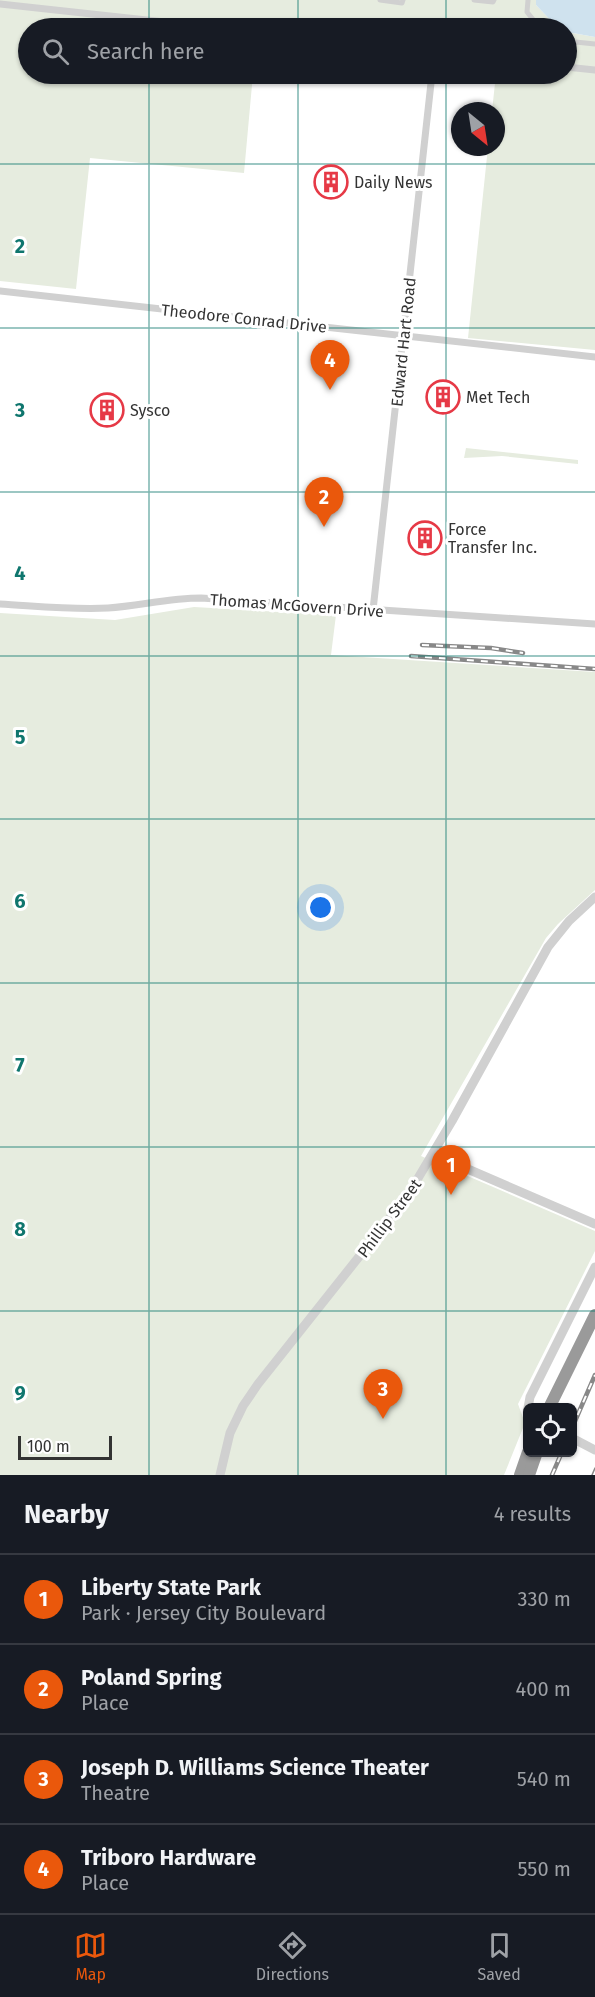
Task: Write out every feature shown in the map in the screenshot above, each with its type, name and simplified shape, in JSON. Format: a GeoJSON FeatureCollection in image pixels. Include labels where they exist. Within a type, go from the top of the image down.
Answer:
{"type":"FeatureCollection","features":[{"type":"Feature","properties":{"kind":"highway"},"geometry":{"type":"LineString","coordinates":[[551,1403],[595,1315]]}},
{"type":"Feature","properties":{"kind":"highway"},"geometry":{"type":"LineString","coordinates":[[560,1403],[595,1333]]}},
{"type":"Feature","properties":{"kind":"highway"},"geometry":{"type":"LineString","coordinates":[[520,1475],[526,1457]]}},
{"type":"Feature","properties":{"kind":"highway"},"geometry":{"type":"LineString","coordinates":[[529,1475],[535,1457]]}},
{"type":"Feature","properties":{"kind":"street"},"geometry":{"type":"LineString","coordinates":[[380,0],[402,3],[403,0]]}},
{"type":"Feature","properties":{"kind":"street"},"geometry":{"type":"LineString","coordinates":[[474,0],[493,2],[494,0]]}},
{"type":"Feature","properties":{"kind":"street"},"geometry":{"type":"LineString","coordinates":[[528,0],[527,12],[532,18]]}},
{"type":"Feature","properties":{"kind":"street"},"geometry":{"type":"LineString","coordinates":[[0,4],[128,18]]}},
{"type":"Feature","properties":{"kind":"street"},"geometry":{"type":"LineString","coordinates":[[577,42],[595,44]]}},
{"type":"Feature","properties":{"kind":"street"},"geometry":{"type":"LineString","coordinates":[[577,68],[595,70]]}},
{"type":"Feature","properties":{"kind":"street","name":"Edward Hart Road"},"geometry":{"type":"LineString","coordinates":[[373,610],[431,84]]}},
{"type":"Feature","properties":{"kind":"street","name":"Theodore Conrad Drive"},"geometry":{"type":"LineString","coordinates":[[0,291],[595,357]]}},
{"type":"Feature","properties":{"kind":"street","name":"Thomas McGovern Drive"},"geometry":{"type":"LineString","coordinates":[[0,604],[94,609],[167,599],[201,598],[595,624]]}},
{"type":"Feature","properties":{"kind":"street","name":"Phillip Street"},"geometry":{"type":"LineString","coordinates":[[220,1475],[230,1433],[250,1395],[394,1214],[433,1155],[548,947],[569,921],[595,897]]}},
{"type":"Feature","properties":{"kind":"street"},"geometry":{"type":"LineString","coordinates":[[433,1155],[595,1224]]}},
{"type":"Feature","properties":{"kind":"street"},"geometry":{"type":"LineString","coordinates":[[529,1403],[595,1267]]}},
{"type":"Feature","properties":{"kind":"street"},"geometry":{"type":"LineString","coordinates":[[577,1441],[595,1446]]}},
{"type":"Feature","properties":{"kind":"street"},"geometry":{"type":"LineString","coordinates":[[577,1441],[595,1450]]}},
{"type":"Feature","properties":{"kind":"shaded area"},"geometry":{"type":"Polygon","coordinates":[[[0,0],[536,0],[536,5],[548,18],[18,18],[18,84],[252,84],[244,173],[90,158],[76,289],[0,281],[0,0]]]}},
{"type":"Feature","properties":{"kind":"shaded area"},"geometry":{"type":"Polygon","coordinates":[[[577,34],[595,37],[595,350],[468,338],[487,156],[505,156],[505,102],[493,102],[495,84],[577,84],[577,34]]]}},
{"type":"Feature","properties":{"kind":"shaded area"},"geometry":{"type":"Polygon","coordinates":[[[466,448],[578,460],[578,464],[502,456],[464,458],[466,448]]]}},
{"type":"Feature","properties":{"kind":"shaded area"},"geometry":{"type":"Polygon","coordinates":[[[194,607],[336,615],[331,655],[595,672],[595,890],[546,938],[421,1156],[595,1231],[595,1251],[518,1404],[523,1418],[523,1428],[504,1475],[0,1475],[0,613],[115,620],[194,607]]]}},
{"type":"Feature","properties":{"kind":"water"},"geometry":{"type":"Polygon","coordinates":[[[536,0],[595,0],[595,37],[577,34],[577,18],[548,18],[536,5],[536,0]]]}},
{"type":"Feature","properties":{"kind":"tram line"},"geometry":{"type":"LineString","coordinates":[[592,1475],[595,1468]]}},
{"type":"Feature","properties":{"kind":"railway"},"geometry":{"type":"LineString","coordinates":[[422,645],[491,648],[523,653]]}},
{"type":"Feature","properties":{"kind":"railway"},"geometry":{"type":"LineString","coordinates":[[411,656],[595,669]]}},
{"type":"Feature","properties":{"kind":"railway"},"geometry":{"type":"LineString","coordinates":[[577,1416],[595,1375]]}},
{"type":"Feature","properties":{"kind":"railway"},"geometry":{"type":"LineString","coordinates":[[552,1475],[560,1457]]}},
{"type":"Feature","properties":{"kind":"place","name":"Daily News"},"geometry":{"type":"Point","coordinates":[331,182]}},
{"type":"Feature","properties":{"kind":"place","name":"Triboro Hardware"},"geometry":{"type":"Point","coordinates":[330,390]}},
{"type":"Feature","properties":{"kind":"place","name":"Met Tech"},"geometry":{"type":"Point","coordinates":[443,397]}},
{"type":"Feature","properties":{"kind":"place","name":"Sysco"},"geometry":{"type":"Point","coordinates":[107,410]}},
{"type":"Feature","properties":{"kind":"place","name":"Poland Spring"},"geometry":{"type":"Point","coordinates":[324,527]}},
{"type":"Feature","properties":{"kind":"place","name":"Force Transfer Inc."},"geometry":{"type":"Point","coordinates":[425,538]}},
{"type":"Feature","properties":{"kind":"place","name":"Liberty State Park"},"geometry":{"type":"Point","coordinates":[451,1195]}},
{"type":"Feature","properties":{"kind":"place","name":"Joseph D. Williams Science Theater"},"geometry":{"type":"Point","coordinates":[383,1419]}}]}
